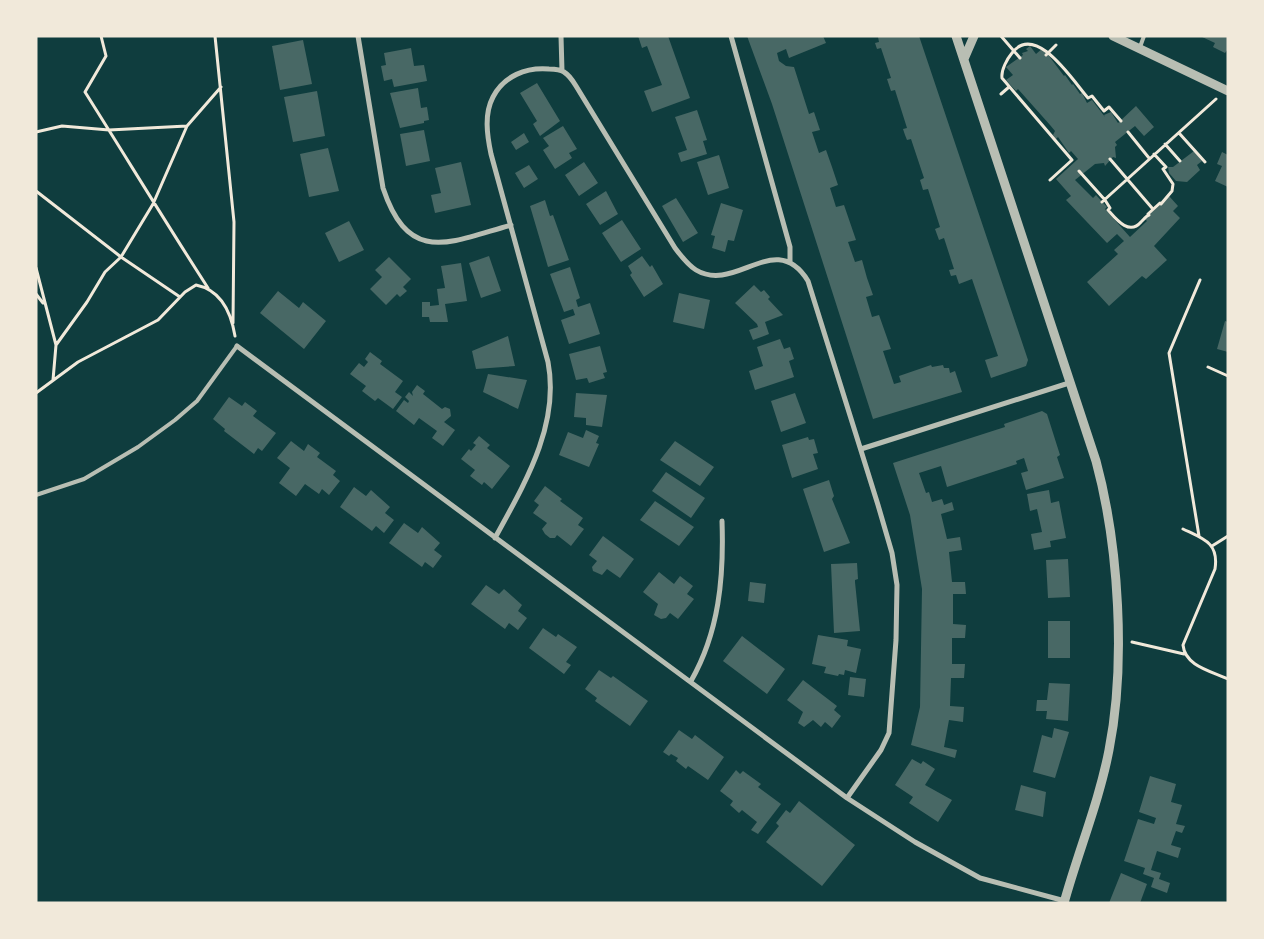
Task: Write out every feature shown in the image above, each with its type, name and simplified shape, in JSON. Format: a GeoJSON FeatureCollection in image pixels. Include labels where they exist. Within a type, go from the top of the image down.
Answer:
{"type":"FeatureCollection","features":[{"type":"Feature","properties":{"kind":"street"},"geometry":{"type":"LineString","coordinates":[[358,36],[383,188],[392,212],[404,228],[419,240],[441,244],[511,225]]}},
{"type":"Feature","properties":{"kind":"street"},"geometry":{"type":"LineString","coordinates":[[561,36],[562,71]]}},
{"type":"Feature","properties":{"kind":"street"},"geometry":{"type":"LineString","coordinates":[[731,36],[790,247],[790,262]]}},
{"type":"Feature","properties":{"kind":"street"},"geometry":{"type":"LineString","coordinates":[[237,346],[848,798],[930,851],[980,878],[1064,902],[1109,750],[1116,696],[1115,566],[1109,521],[1096,461],[956,36]]}},
{"type":"Feature","properties":{"kind":"street"},"geometry":{"type":"LineString","coordinates":[[964,58],[974,36]]}},
{"type":"Feature","properties":{"kind":"street"},"geometry":{"type":"LineString","coordinates":[[1113,36],[1227,90]]}},
{"type":"Feature","properties":{"kind":"street"},"geometry":{"type":"LineString","coordinates":[[495,538],[539,449],[548,423],[552,398],[548,362],[488,143],[488,119],[491,103],[504,83],[518,73],[537,68],[562,71],[576,86],[675,248],[695,269],[719,276],[774,260],[790,262],[798,267],[808,281],[892,553],[897,585],[889,733],[881,750],[848,798]]}},
{"type":"Feature","properties":{"kind":"street"},"geometry":{"type":"LineString","coordinates":[[861,449],[1069,383]]}},
{"type":"Feature","properties":{"kind":"street"},"geometry":{"type":"LineString","coordinates":[[690,682],[709,644],[717,611],[722,573],[722,521]]}},
{"type":"Feature","properties":{"kind":"lane"},"geometry":{"type":"LineString","coordinates":[[1139,49],[1144,36]]}},
{"type":"Feature","properties":{"kind":"lane"},"geometry":{"type":"LineString","coordinates":[[36,496],[84,479],[138,447],[175,420],[197,401],[237,346]]}},
{"type":"Feature","properties":{"kind":"path"},"geometry":{"type":"LineString","coordinates":[[101,36],[106,56],[85,92],[110,130],[153,204],[208,288],[220,299],[233,323]]}},
{"type":"Feature","properties":{"kind":"path"},"geometry":{"type":"LineString","coordinates":[[215,36],[234,222],[233,323],[237,346]]}},
{"type":"Feature","properties":{"kind":"path"},"geometry":{"type":"LineString","coordinates":[[1000,36],[1012,52],[1020,58]]}},
{"type":"Feature","properties":{"kind":"path"},"geometry":{"type":"LineString","coordinates":[[1050,180],[1072,160],[1002,78],[1001,74],[1012,52],[1027,44],[1042,46],[1088,98],[1092,96],[1104,111],[1109,107],[1121,121]]}},
{"type":"Feature","properties":{"kind":"path"},"geometry":{"type":"LineString","coordinates":[[1048,54],[1056,45]]}},
{"type":"Feature","properties":{"kind":"path"},"geometry":{"type":"LineString","coordinates":[[56,345],[87,302],[105,272],[121,257],[153,204],[187,126],[221,87]]}},
{"type":"Feature","properties":{"kind":"path"},"geometry":{"type":"LineString","coordinates":[[1001,94],[1009,87]]}},
{"type":"Feature","properties":{"kind":"path"},"geometry":{"type":"LineString","coordinates":[[1104,201],[1126,179],[1227,90]]}},
{"type":"Feature","properties":{"kind":"path"},"geometry":{"type":"LineString","coordinates":[[36,132],[62,126],[110,130],[187,126]]}},
{"type":"Feature","properties":{"kind":"path"},"geometry":{"type":"LineString","coordinates":[[1128,132],[1150,158]]}},
{"type":"Feature","properties":{"kind":"path"},"geometry":{"type":"LineString","coordinates":[[1179,133],[1205,162]]}},
{"type":"Feature","properties":{"kind":"path"},"geometry":{"type":"LineString","coordinates":[[1165,144],[1180,161]]}},
{"type":"Feature","properties":{"kind":"path"},"geometry":{"type":"LineString","coordinates":[[1079,171],[1110,208],[1108,210],[1119,223],[1127,227],[1139,225],[1152,208],[1160,204],[1170,194],[1173,184],[1163,169],[1166,167],[1154,154]]}},
{"type":"Feature","properties":{"kind":"path"},"geometry":{"type":"LineString","coordinates":[[1110,159],[1152,208]]}},
{"type":"Feature","properties":{"kind":"path"},"geometry":{"type":"LineString","coordinates":[[36,190],[121,257],[180,297]]}},
{"type":"Feature","properties":{"kind":"path"},"geometry":{"type":"LineString","coordinates":[[36,268],[44,305],[56,345],[53,380]]}},
{"type":"Feature","properties":{"kind":"path"},"geometry":{"type":"LineString","coordinates":[[1199,536],[1169,353],[1200,280]]}},
{"type":"Feature","properties":{"kind":"path"},"geometry":{"type":"LineString","coordinates":[[36,393],[78,362],[158,320],[180,297],[196,285],[208,288]]}},
{"type":"Feature","properties":{"kind":"path"},"geometry":{"type":"LineString","coordinates":[[36,294],[44,305]]}},
{"type":"Feature","properties":{"kind":"path"},"geometry":{"type":"LineString","coordinates":[[1208,367],[1228,376]]}},
{"type":"Feature","properties":{"kind":"path"},"geometry":{"type":"LineString","coordinates":[[1183,529],[1199,536],[1212,546],[1217,557],[1215,569],[1183,645],[1184,654]]}},
{"type":"Feature","properties":{"kind":"path"},"geometry":{"type":"LineString","coordinates":[[1212,546],[1228,536]]}},
{"type":"Feature","properties":{"kind":"path"},"geometry":{"type":"LineString","coordinates":[[1148,645],[1184,654],[1192,662],[1228,679]]}},
{"type":"Feature","properties":{"kind":"building"},"geometry":{"type":"Polygon","coordinates":[[[638,36],[668,36],[690,98],[652,112],[644,91],[662,85],[647,46],[642,48],[638,36]]]}},
{"type":"Feature","properties":{"kind":"building"},"geometry":{"type":"Polygon","coordinates":[[[747,36],[823,36],[826,43],[789,58],[786,49],[777,53],[779,61],[786,66],[794,67],[809,114],[814,112],[820,130],[812,132],[819,153],[826,150],[838,185],[830,188],[836,207],[844,205],[856,240],[848,242],[855,262],[862,260],[873,295],[866,297],[872,317],[879,315],[891,349],[883,351],[894,384],[901,382],[899,376],[931,365],[932,367],[943,365],[944,368],[949,368],[950,373],[955,371],[962,392],[873,419],[772,104],[747,36]]]}},
{"type":"Feature","properties":{"kind":"building"},"geometry":{"type":"Polygon","coordinates":[[[881,36],[919,36],[1028,360],[1026,366],[991,378],[985,360],[998,356],[972,279],[959,284],[956,275],[951,276],[949,270],[954,269],[944,238],[939,240],[935,229],[940,227],[928,189],[923,190],[920,180],[924,178],[911,139],[907,140],[903,129],[907,128],[895,90],[891,91],[887,79],[891,78],[881,48],[877,49],[875,43],[879,42],[878,37],[881,36]]]}},
{"type":"Feature","properties":{"kind":"building"},"geometry":{"type":"Polygon","coordinates":[[[1200,36],[1228,36],[1228,49],[1225,53],[1213,47],[1215,43],[1200,36]]]}},
{"type":"Feature","properties":{"kind":"building"},"geometry":{"type":"Polygon","coordinates":[[[303,40],[312,84],[280,90],[272,46],[303,40]]]}},
{"type":"Feature","properties":{"kind":"building"},"geometry":{"type":"Polygon","coordinates":[[[1030,46],[1036,54],[1043,48],[1064,76],[1080,94],[1082,93],[1087,103],[1092,100],[1105,117],[1104,115],[1111,112],[1118,123],[1136,106],[1154,127],[1144,136],[1135,126],[1115,142],[1117,145],[1115,147],[1116,158],[1113,157],[1105,166],[1104,163],[1095,164],[1075,180],[1093,198],[1096,195],[1107,207],[1105,209],[1130,237],[1147,221],[1145,219],[1169,196],[1178,206],[1173,211],[1180,218],[1154,246],[1167,260],[1146,279],[1142,276],[1109,306],[1087,282],[1118,254],[1114,250],[1124,241],[1117,234],[1107,243],[1066,200],[1071,196],[1056,179],[1078,159],[1071,151],[1069,153],[1058,137],[1056,139],[1053,135],[1055,131],[1018,89],[1016,91],[1006,80],[1013,75],[1006,67],[1023,55],[1022,53],[1028,51],[1026,49],[1030,46]]]}},
{"type":"Feature","properties":{"kind":"building"},"geometry":{"type":"Polygon","coordinates":[[[411,48],[414,66],[424,65],[427,81],[394,87],[392,79],[384,81],[381,66],[386,65],[384,53],[411,48]]]}},
{"type":"Feature","properties":{"kind":"building"},"geometry":{"type":"Polygon","coordinates":[[[537,83],[560,121],[540,136],[533,124],[537,121],[520,93],[537,83]]]}},
{"type":"Feature","properties":{"kind":"building"},"geometry":{"type":"Polygon","coordinates":[[[418,88],[421,108],[427,107],[429,120],[424,121],[424,123],[400,128],[390,93],[418,88]]]}},
{"type":"Feature","properties":{"kind":"building"},"geometry":{"type":"Polygon","coordinates":[[[317,91],[325,136],[293,142],[284,97],[317,91]]]}},
{"type":"Feature","properties":{"kind":"building"},"geometry":{"type":"Polygon","coordinates":[[[697,110],[707,140],[703,141],[707,154],[681,162],[678,153],[687,150],[675,117],[697,110]]]}},
{"type":"Feature","properties":{"kind":"building"},"geometry":{"type":"Polygon","coordinates":[[[563,126],[577,149],[569,153],[572,158],[555,169],[543,150],[549,146],[543,138],[563,126]]]}},
{"type":"Feature","properties":{"kind":"building"},"geometry":{"type":"Polygon","coordinates":[[[424,130],[430,161],[406,166],[400,134],[424,130]]]}},
{"type":"Feature","properties":{"kind":"building"},"geometry":{"type":"Polygon","coordinates":[[[524,133],[529,142],[516,150],[511,142],[524,133]]]}},
{"type":"Feature","properties":{"kind":"building"},"geometry":{"type":"Polygon","coordinates":[[[328,148],[339,191],[309,197],[300,154],[328,148]]]}},
{"type":"Feature","properties":{"kind":"building"},"geometry":{"type":"Polygon","coordinates":[[[1194,151],[1202,161],[1197,165],[1200,170],[1187,182],[1176,181],[1169,173],[1168,167],[1173,167],[1194,151]]]}},
{"type":"Feature","properties":{"kind":"building"},"geometry":{"type":"Polygon","coordinates":[[[1222,152],[1228,155],[1228,187],[1215,181],[1222,166],[1217,164],[1222,152]]]}},
{"type":"Feature","properties":{"kind":"building"},"geometry":{"type":"Polygon","coordinates":[[[719,155],[729,188],[708,195],[697,162],[719,155]]]}},
{"type":"Feature","properties":{"kind":"building"},"geometry":{"type":"Polygon","coordinates":[[[461,162],[471,205],[435,213],[431,195],[441,193],[435,168],[461,162]]]}},
{"type":"Feature","properties":{"kind":"building"},"geometry":{"type":"Polygon","coordinates":[[[584,162],[598,183],[579,196],[565,175],[584,162]]]}},
{"type":"Feature","properties":{"kind":"building"},"geometry":{"type":"Polygon","coordinates":[[[529,165],[538,179],[524,188],[515,173],[529,165]]]}},
{"type":"Feature","properties":{"kind":"building"},"geometry":{"type":"Polygon","coordinates":[[[606,191],[618,214],[600,225],[586,204],[606,191]]]}},
{"type":"Feature","properties":{"kind":"building"},"geometry":{"type":"Polygon","coordinates":[[[676,198],[698,233],[683,242],[662,206],[676,198]]]}},
{"type":"Feature","properties":{"kind":"building"},"geometry":{"type":"Polygon","coordinates":[[[545,200],[550,216],[553,215],[569,260],[548,267],[530,206],[545,200]]]}},
{"type":"Feature","properties":{"kind":"building"},"geometry":{"type":"Polygon","coordinates":[[[721,203],[743,210],[734,241],[728,240],[725,252],[712,248],[715,236],[711,235],[721,203]]]}},
{"type":"Feature","properties":{"kind":"building"},"geometry":{"type":"Polygon","coordinates":[[[622,220],[641,249],[621,262],[602,233],[622,220]]]}},
{"type":"Feature","properties":{"kind":"building"},"geometry":{"type":"Polygon","coordinates":[[[349,221],[364,250],[339,262],[325,233],[349,221]]]}},
{"type":"Feature","properties":{"kind":"building"},"geometry":{"type":"Polygon","coordinates":[[[489,256],[501,291],[481,298],[469,263],[489,256]]]}},
{"type":"Feature","properties":{"kind":"building"},"geometry":{"type":"Polygon","coordinates":[[[642,256],[650,267],[652,265],[663,284],[644,297],[630,275],[632,273],[628,266],[642,256]]]}},
{"type":"Feature","properties":{"kind":"building"},"geometry":{"type":"Polygon","coordinates":[[[389,257],[411,279],[403,287],[407,291],[400,297],[397,294],[386,305],[370,289],[382,277],[375,270],[389,257]]]}},
{"type":"Feature","properties":{"kind":"building"},"geometry":{"type":"Polygon","coordinates":[[[461,263],[467,301],[445,304],[448,322],[430,322],[429,317],[422,317],[422,302],[430,302],[430,306],[439,305],[437,289],[445,288],[441,266],[461,263]]]}},
{"type":"Feature","properties":{"kind":"building"},"geometry":{"type":"Polygon","coordinates":[[[570,267],[580,298],[576,300],[578,307],[590,303],[600,334],[569,344],[561,320],[575,315],[573,309],[564,312],[550,274],[570,267]]]}},
{"type":"Feature","properties":{"kind":"building"},"geometry":{"type":"Polygon","coordinates":[[[754,285],[761,292],[764,290],[770,297],[768,299],[783,315],[765,322],[769,334],[753,340],[749,330],[758,327],[757,324],[735,303],[754,285]]]}},
{"type":"Feature","properties":{"kind":"building"},"geometry":{"type":"Polygon","coordinates":[[[278,291],[299,308],[303,302],[326,321],[304,349],[260,313],[278,291]]]}},
{"type":"Feature","properties":{"kind":"building"},"geometry":{"type":"Polygon","coordinates":[[[679,293],[710,300],[704,329],[673,322],[679,293]]]}},
{"type":"Feature","properties":{"kind":"building"},"geometry":{"type":"Polygon","coordinates":[[[1225,321],[1228,322],[1228,352],[1217,349],[1225,321]]]}},
{"type":"Feature","properties":{"kind":"building"},"geometry":{"type":"Polygon","coordinates":[[[508,336],[515,366],[476,369],[472,351],[508,336]]]}},
{"type":"Feature","properties":{"kind":"building"},"geometry":{"type":"Polygon","coordinates":[[[780,339],[784,349],[790,347],[794,359],[789,361],[794,377],[755,390],[749,371],[763,366],[757,347],[780,339]]]}},
{"type":"Feature","properties":{"kind":"building"},"geometry":{"type":"Polygon","coordinates":[[[600,346],[607,372],[603,373],[605,378],[589,383],[587,378],[576,380],[569,354],[600,346]]]}},
{"type":"Feature","properties":{"kind":"building"},"geometry":{"type":"Polygon","coordinates":[[[370,352],[382,361],[380,364],[403,381],[395,392],[402,397],[393,409],[378,398],[375,401],[362,391],[366,386],[350,374],[359,363],[364,367],[368,362],[365,359],[370,352]]]}},
{"type":"Feature","properties":{"kind":"building"},"geometry":{"type":"Polygon","coordinates":[[[488,374],[527,380],[518,409],[483,392],[488,374]]]}},
{"type":"Feature","properties":{"kind":"building"},"geometry":{"type":"Polygon","coordinates":[[[417,385],[425,391],[423,394],[442,409],[445,407],[450,409],[451,416],[444,422],[455,430],[443,446],[432,438],[437,431],[419,418],[414,425],[396,411],[404,400],[408,403],[409,401],[405,397],[409,392],[413,396],[412,392],[417,385]]]}},
{"type":"Feature","properties":{"kind":"building"},"geometry":{"type":"Polygon","coordinates":[[[576,393],[607,395],[602,427],[586,425],[586,418],[574,417],[576,393]]]}},
{"type":"Feature","properties":{"kind":"building"},"geometry":{"type":"Polygon","coordinates":[[[795,393],[806,423],[781,432],[771,401],[795,393]]]}},
{"type":"Feature","properties":{"kind":"building"},"geometry":{"type":"Polygon","coordinates":[[[229,397],[242,406],[245,402],[257,411],[253,416],[276,433],[262,451],[258,448],[254,454],[224,431],[225,429],[213,419],[229,397]]]}},
{"type":"Feature","properties":{"kind":"building"},"geometry":{"type":"Polygon","coordinates":[[[1042,411],[1047,414],[1060,455],[1057,457],[1064,478],[1026,490],[1021,473],[1028,471],[1024,458],[1016,461],[1017,464],[947,487],[941,466],[919,473],[926,493],[929,492],[932,502],[942,499],[944,505],[952,502],[954,510],[941,514],[947,539],[960,537],[962,550],[949,552],[952,582],[965,582],[966,594],[953,594],[953,624],[966,625],[965,638],[952,638],[952,664],[965,664],[964,678],[951,678],[950,706],[964,707],[963,722],[949,720],[944,747],[957,750],[955,758],[911,745],[920,707],[922,589],[910,515],[893,463],[1005,427],[1004,424],[1042,411]]]}},
{"type":"Feature","properties":{"kind":"building"},"geometry":{"type":"Polygon","coordinates":[[[586,430],[599,436],[596,443],[599,444],[589,467],[559,455],[568,432],[583,438],[586,430]]]}},
{"type":"Feature","properties":{"kind":"building"},"geometry":{"type":"Polygon","coordinates":[[[479,436],[490,445],[487,448],[510,466],[492,489],[484,482],[482,485],[470,476],[475,470],[461,459],[469,449],[471,451],[476,445],[473,443],[479,436]]]}},
{"type":"Feature","properties":{"kind":"building"},"geometry":{"type":"Polygon","coordinates":[[[808,437],[809,440],[814,439],[818,453],[813,454],[818,469],[792,478],[782,445],[808,437]]]}},
{"type":"Feature","properties":{"kind":"building"},"geometry":{"type":"Polygon","coordinates":[[[291,441],[304,451],[308,444],[320,453],[317,457],[336,471],[333,475],[340,481],[329,495],[322,489],[319,494],[305,484],[296,496],[279,483],[290,468],[277,458],[291,441]]]}},
{"type":"Feature","properties":{"kind":"building"},"geometry":{"type":"Polygon","coordinates":[[[675,441],[714,467],[700,486],[660,460],[675,441]]]}},
{"type":"Feature","properties":{"kind":"building"},"geometry":{"type":"Polygon","coordinates":[[[666,472],[705,498],[691,518],[652,491],[666,472]]]}},
{"type":"Feature","properties":{"kind":"building"},"geometry":{"type":"Polygon","coordinates":[[[829,480],[834,496],[832,499],[850,543],[824,552],[803,489],[829,480]]]}},
{"type":"Feature","properties":{"kind":"building"},"geometry":{"type":"Polygon","coordinates":[[[545,486],[562,499],[560,501],[583,518],[578,525],[584,529],[571,546],[557,535],[555,538],[550,538],[545,534],[542,529],[547,523],[533,513],[539,505],[534,501],[545,486]]]}},
{"type":"Feature","properties":{"kind":"building"},"geometry":{"type":"Polygon","coordinates":[[[354,487],[366,496],[371,490],[390,507],[385,513],[394,520],[384,533],[376,526],[372,531],[340,507],[354,487]]]}},
{"type":"Feature","properties":{"kind":"building"},"geometry":{"type":"Polygon","coordinates":[[[1049,490],[1051,503],[1059,501],[1066,538],[1050,541],[1051,547],[1034,550],[1031,534],[1042,532],[1037,509],[1030,511],[1027,494],[1049,490]]]}},
{"type":"Feature","properties":{"kind":"building"},"geometry":{"type":"Polygon","coordinates":[[[655,501],[694,527],[679,546],[640,520],[655,501]]]}},
{"type":"Feature","properties":{"kind":"building"},"geometry":{"type":"Polygon","coordinates":[[[404,523],[418,533],[422,527],[440,543],[434,550],[442,556],[433,568],[425,562],[422,567],[389,543],[404,523]]]}},
{"type":"Feature","properties":{"kind":"building"},"geometry":{"type":"Polygon","coordinates":[[[603,536],[634,559],[620,578],[607,569],[602,575],[593,571],[592,567],[597,561],[589,555],[603,536]]]}},
{"type":"Feature","properties":{"kind":"building"},"geometry":{"type":"Polygon","coordinates":[[[1068,559],[1070,597],[1048,598],[1046,560],[1068,559]]]}},
{"type":"Feature","properties":{"kind":"building"},"geometry":{"type":"Polygon","coordinates":[[[857,563],[858,579],[855,582],[860,631],[834,633],[831,564],[857,563]]]}},
{"type":"Feature","properties":{"kind":"building"},"geometry":{"type":"Polygon","coordinates":[[[659,572],[674,584],[680,576],[693,586],[687,594],[694,599],[678,619],[670,613],[666,618],[661,619],[654,615],[658,604],[643,592],[659,572]]]}},
{"type":"Feature","properties":{"kind":"building"},"geometry":{"type":"Polygon","coordinates":[[[750,582],[766,584],[764,603],[748,601],[750,582]]]}},
{"type":"Feature","properties":{"kind":"building"},"geometry":{"type":"Polygon","coordinates":[[[486,585],[499,594],[504,589],[522,605],[518,611],[527,618],[518,630],[509,623],[505,629],[471,604],[486,585]]]}},
{"type":"Feature","properties":{"kind":"building"},"geometry":{"type":"Polygon","coordinates":[[[1048,621],[1070,621],[1070,658],[1048,658],[1048,621]]]}},
{"type":"Feature","properties":{"kind":"building"},"geometry":{"type":"Polygon","coordinates":[[[543,628],[556,637],[558,634],[577,647],[566,662],[571,665],[564,674],[529,648],[543,628]]]}},
{"type":"Feature","properties":{"kind":"building"},"geometry":{"type":"Polygon","coordinates":[[[818,635],[848,640],[847,646],[861,649],[856,673],[845,670],[844,675],[839,674],[838,676],[824,673],[826,667],[812,664],[818,635]]]}},
{"type":"Feature","properties":{"kind":"building"},"geometry":{"type":"Polygon","coordinates":[[[742,636],[785,669],[767,694],[723,661],[742,636]]]}},
{"type":"Feature","properties":{"kind":"building"},"geometry":{"type":"Polygon","coordinates":[[[599,670],[611,678],[613,676],[648,701],[630,726],[595,701],[597,698],[585,689],[599,670]]]}},
{"type":"Feature","properties":{"kind":"building"},"geometry":{"type":"Polygon","coordinates":[[[850,677],[866,679],[864,697],[848,695],[850,677]]]}},
{"type":"Feature","properties":{"kind":"building"},"geometry":{"type":"Polygon","coordinates":[[[803,680],[837,706],[834,710],[841,716],[832,728],[825,722],[821,727],[813,720],[804,727],[798,723],[803,712],[787,700],[803,680]]]}},
{"type":"Feature","properties":{"kind":"building"},"geometry":{"type":"Polygon","coordinates":[[[1049,683],[1070,684],[1068,721],[1046,719],[1047,711],[1036,711],[1037,700],[1047,700],[1049,683]]]}},
{"type":"Feature","properties":{"kind":"building"},"geometry":{"type":"Polygon","coordinates":[[[1054,728],[1069,732],[1055,778],[1033,772],[1042,735],[1052,738],[1054,728]]]}},
{"type":"Feature","properties":{"kind":"building"},"geometry":{"type":"Polygon","coordinates":[[[679,730],[692,739],[695,735],[724,757],[708,780],[688,766],[686,769],[676,761],[678,758],[663,752],[679,730]]]}},
{"type":"Feature","properties":{"kind":"building"},"geometry":{"type":"Polygon","coordinates":[[[912,759],[921,764],[923,761],[935,769],[925,785],[952,800],[938,822],[909,803],[913,797],[895,785],[912,759]]]}},
{"type":"Feature","properties":{"kind":"building"},"geometry":{"type":"Polygon","coordinates":[[[736,770],[740,774],[743,771],[761,784],[758,787],[781,804],[758,834],[751,830],[757,822],[742,810],[739,813],[730,805],[733,801],[720,791],[736,770]]]}},
{"type":"Feature","properties":{"kind":"building"},"geometry":{"type":"Polygon","coordinates":[[[1150,776],[1176,784],[1171,802],[1182,805],[1176,824],[1185,826],[1182,833],[1176,831],[1171,845],[1181,848],[1178,858],[1157,851],[1151,870],[1161,873],[1159,879],[1170,883],[1167,893],[1151,887],[1154,878],[1143,874],[1145,868],[1124,861],[1138,819],[1154,824],[1156,818],[1139,812],[1150,776]]]}},
{"type":"Feature","properties":{"kind":"building"},"geometry":{"type":"Polygon","coordinates":[[[1021,785],[1046,792],[1043,817],[1015,810],[1021,785]]]}},
{"type":"Feature","properties":{"kind":"building"},"geometry":{"type":"Polygon","coordinates":[[[799,801],[855,845],[822,886],[766,842],[779,826],[776,823],[786,810],[790,813],[799,801]]]}},
{"type":"Feature","properties":{"kind":"building"},"geometry":{"type":"Polygon","coordinates":[[[1121,873],[1147,884],[1140,903],[1109,903],[1121,873]]]}}]}
